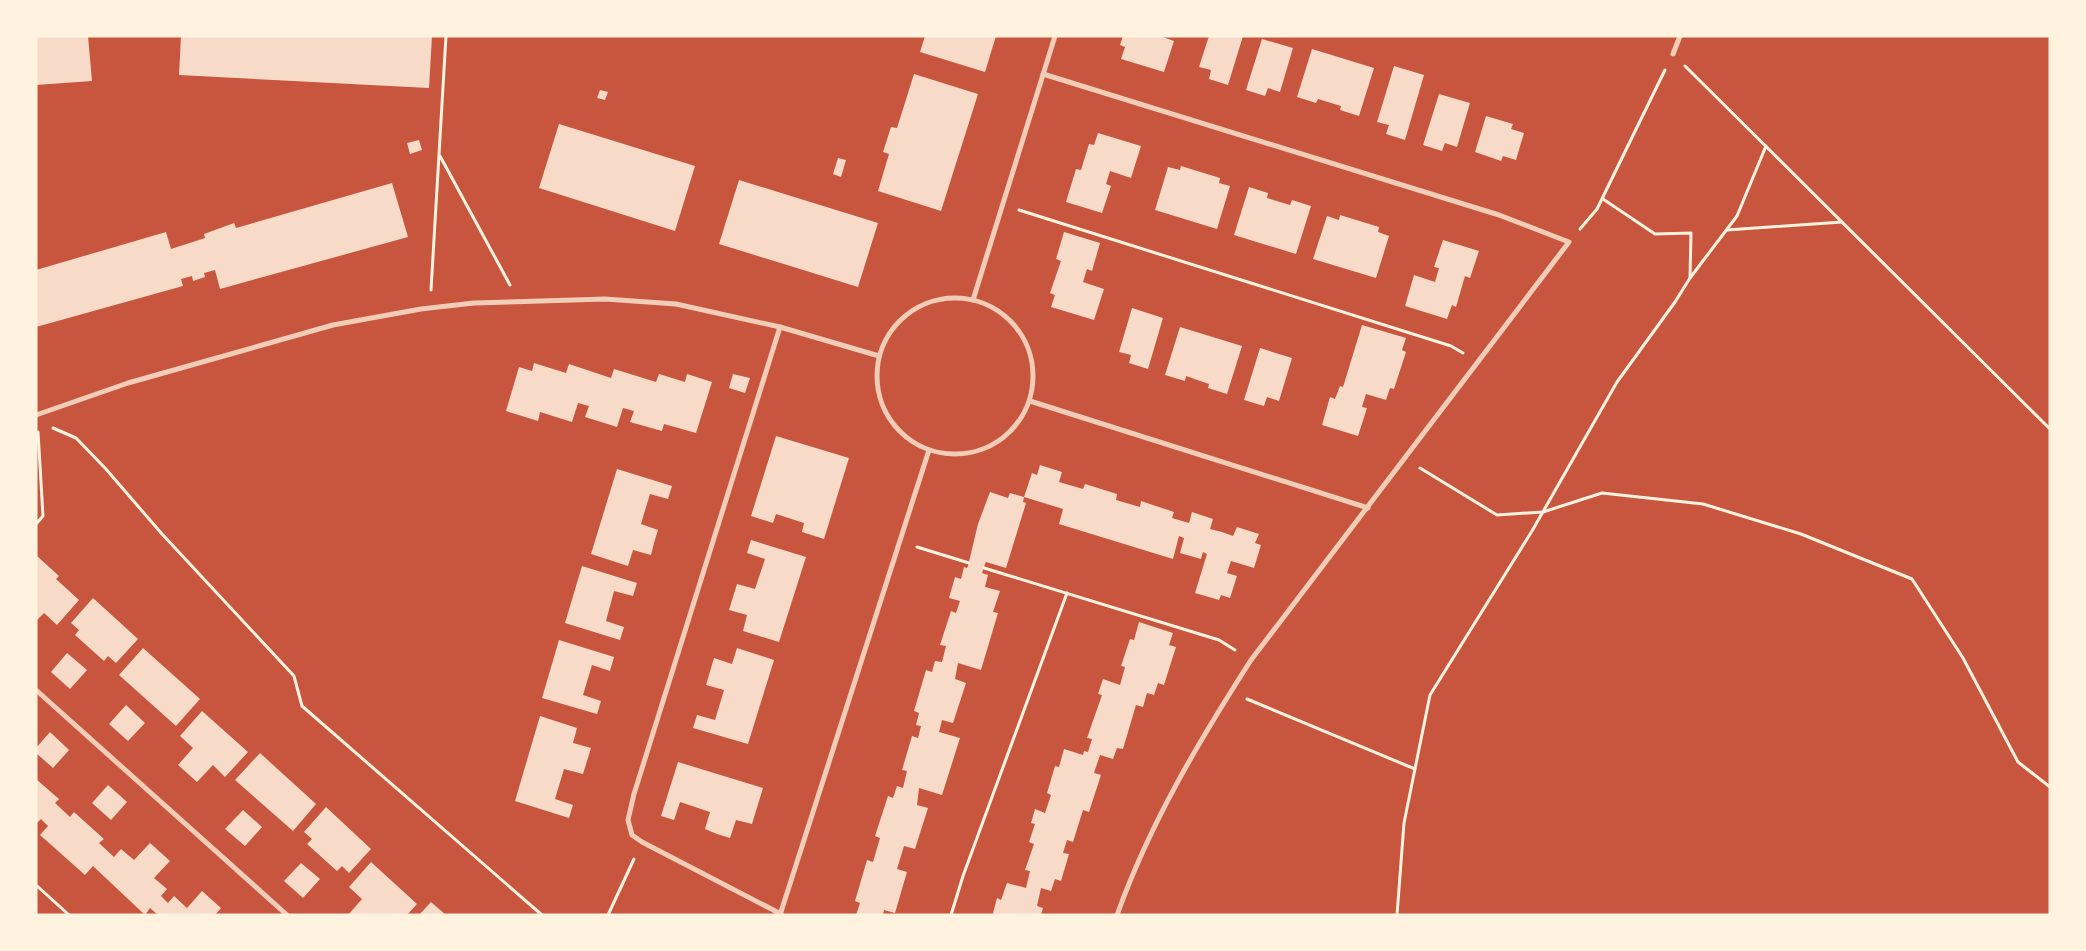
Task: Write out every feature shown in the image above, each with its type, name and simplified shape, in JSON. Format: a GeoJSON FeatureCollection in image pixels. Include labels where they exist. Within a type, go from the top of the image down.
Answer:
{"type":"FeatureCollection","features":[{"type":"Feature","properties":{"kind":"street"},"geometry":{"type":"LineString","coordinates":[[974,300],[1055,36]]}},
{"type":"Feature","properties":{"kind":"street"},"geometry":{"type":"LineString","coordinates":[[1673,54],[1680,36]]}},
{"type":"Feature","properties":{"kind":"street"},"geometry":{"type":"LineString","coordinates":[[1043,74],[1499,215],[1569,242],[1251,660],[1209,724],[1175,785],[1144,845],[1117,915]]}},
{"type":"Feature","properties":{"kind":"street"},"geometry":{"type":"LineString","coordinates":[[949,298],[974,300],[997,310],[1016,327],[1029,350],[1034,375],[1030,401],[1018,423],[1001,440],[994,444],[979,451],[954,455],[929,450],[909,440],[892,423],[881,402],[877,379],[879,356],[889,333],[905,316],[926,303],[949,298]]}},
{"type":"Feature","properties":{"kind":"street"},"geometry":{"type":"LineString","coordinates":[[37,415],[128,383],[332,325],[430,308],[474,303],[605,299],[676,304],[780,327],[879,356]]}},
{"type":"Feature","properties":{"kind":"street"},"geometry":{"type":"LineString","coordinates":[[780,327],[634,794],[628,820],[632,835],[642,842],[780,915],[929,450]]}},
{"type":"Feature","properties":{"kind":"street"},"geometry":{"type":"LineString","coordinates":[[1030,401],[1368,508]]}},
{"type":"Feature","properties":{"kind":"street"},"geometry":{"type":"LineString","coordinates":[[36,690],[287,915]]}},
{"type":"Feature","properties":{"kind":"path"},"geometry":{"type":"LineString","coordinates":[[430,308],[446,36]]}},
{"type":"Feature","properties":{"kind":"path"},"geometry":{"type":"LineString","coordinates":[[1569,242],[1597,210],[1673,54],[2050,429]]}},
{"type":"Feature","properties":{"kind":"path"},"geometry":{"type":"LineString","coordinates":[[1397,915],[1404,823],[1430,695],[1543,512],[1617,382],[1675,302],[1690,278],[1737,216],[1766,146]]}},
{"type":"Feature","properties":{"kind":"path"},"geometry":{"type":"LineString","coordinates":[[440,156],[519,302]]}},
{"type":"Feature","properties":{"kind":"path"},"geometry":{"type":"LineString","coordinates":[[1602,199],[1655,234],[1691,233],[1690,278]]}},
{"type":"Feature","properties":{"kind":"path"},"geometry":{"type":"LineString","coordinates":[[1002,206],[1451,346],[1478,362]]}},
{"type":"Feature","properties":{"kind":"path"},"geometry":{"type":"LineString","coordinates":[[1727,230],[1842,222]]}},
{"type":"Feature","properties":{"kind":"path"},"geometry":{"type":"LineString","coordinates":[[36,524],[43,516],[37,415]]}},
{"type":"Feature","properties":{"kind":"path"},"geometry":{"type":"LineString","coordinates":[[37,415],[56,431],[76,438],[105,468],[162,534],[294,676],[302,706],[542,915]]}},
{"type":"Feature","properties":{"kind":"path"},"geometry":{"type":"LineString","coordinates":[[1405,458],[1496,515],[1543,512],[1602,493],[1703,504],[1801,534],[1912,579],[1963,658],[2018,762],[2050,787]]}},
{"type":"Feature","properties":{"kind":"path"},"geometry":{"type":"LineString","coordinates":[[900,542],[969,564]]}},
{"type":"Feature","properties":{"kind":"path"},"geometry":{"type":"LineString","coordinates":[[984,568],[1218,640],[1251,660]]}},
{"type":"Feature","properties":{"kind":"path"},"geometry":{"type":"LineString","coordinates":[[951,915],[963,876],[1067,593]]}},
{"type":"Feature","properties":{"kind":"path"},"geometry":{"type":"LineString","coordinates":[[1230,692],[1415,769]]}},
{"type":"Feature","properties":{"kind":"path"},"geometry":{"type":"LineString","coordinates":[[608,915],[642,842]]}},
{"type":"Feature","properties":{"kind":"path"},"geometry":{"type":"LineString","coordinates":[[36,885],[69,915]]}},
{"type":"Feature","properties":{"kind":"building"},"geometry":{"type":"Polygon","coordinates":[[[36,36],[88,36],[92,81],[36,85],[36,36]]]}},
{"type":"Feature","properties":{"kind":"building"},"geometry":{"type":"Polygon","coordinates":[[[181,36],[432,36],[429,88],[179,75],[181,36]]]}},
{"type":"Feature","properties":{"kind":"building"},"geometry":{"type":"Polygon","coordinates":[[[925,36],[996,36],[985,72],[920,52],[925,36]]]}},
{"type":"Feature","properties":{"kind":"building"},"geometry":{"type":"Polygon","coordinates":[[[1123,36],[1160,36],[1174,41],[1164,72],[1121,59],[1125,47],[1120,45],[1123,36]]]}},
{"type":"Feature","properties":{"kind":"building"},"geometry":{"type":"Polygon","coordinates":[[[1209,36],[1243,36],[1228,85],[1209,79],[1211,70],[1199,67],[1209,36]]]}},
{"type":"Feature","properties":{"kind":"building"},"geometry":{"type":"Polygon","coordinates":[[[1262,39],[1293,48],[1280,92],[1268,88],[1265,96],[1246,90],[1262,39]]]}},
{"type":"Feature","properties":{"kind":"building"},"geometry":{"type":"Polygon","coordinates":[[[1312,49],[1374,68],[1359,116],[1340,110],[1341,106],[1318,99],[1316,103],[1297,97],[1312,49]]]}},
{"type":"Feature","properties":{"kind":"building"},"geometry":{"type":"Polygon","coordinates":[[[1394,66],[1424,75],[1405,140],[1386,134],[1389,125],[1377,122],[1394,66]]]}},
{"type":"Feature","properties":{"kind":"building"},"geometry":{"type":"Polygon","coordinates":[[[914,74],[978,94],[941,211],[878,191],[889,154],[883,152],[891,127],[897,128],[914,74]]]}},
{"type":"Feature","properties":{"kind":"building"},"geometry":{"type":"Polygon","coordinates":[[[600,90],[608,92],[605,100],[597,98],[600,90]]]}},
{"type":"Feature","properties":{"kind":"building"},"geometry":{"type":"Polygon","coordinates":[[[1439,94],[1470,103],[1457,147],[1445,143],[1442,151],[1423,145],[1439,94]]]}},
{"type":"Feature","properties":{"kind":"building"},"geometry":{"type":"Polygon","coordinates":[[[1486,116],[1513,124],[1511,129],[1524,133],[1516,160],[1503,156],[1501,161],[1475,152],[1486,116]]]}},
{"type":"Feature","properties":{"kind":"building"},"geometry":{"type":"Polygon","coordinates":[[[559,124],[695,166],[675,231],[539,188],[559,124]]]}},
{"type":"Feature","properties":{"kind":"building"},"geometry":{"type":"Polygon","coordinates":[[[1098,133],[1141,146],[1131,178],[1110,171],[1106,184],[1111,186],[1102,213],[1066,202],[1076,169],[1081,170],[1089,144],[1094,145],[1098,133]]]}},
{"type":"Feature","properties":{"kind":"building"},"geometry":{"type":"Polygon","coordinates":[[[419,140],[422,150],[410,154],[407,143],[419,140]]]}},
{"type":"Feature","properties":{"kind":"building"},"geometry":{"type":"Polygon","coordinates":[[[838,158],[846,160],[841,177],[833,174],[838,158]]]}},
{"type":"Feature","properties":{"kind":"building"},"geometry":{"type":"Polygon","coordinates":[[[1181,166],[1220,178],[1219,183],[1230,186],[1217,229],[1155,210],[1168,167],[1180,170],[1181,166]]]}},
{"type":"Feature","properties":{"kind":"building"},"geometry":{"type":"Polygon","coordinates":[[[739,180],[878,223],[858,287],[719,244],[739,180]]]}},
{"type":"Feature","properties":{"kind":"building"},"geometry":{"type":"Polygon","coordinates":[[[392,183],[408,237],[220,289],[215,270],[204,273],[205,277],[193,281],[192,276],[181,279],[183,286],[36,327],[36,270],[166,232],[171,249],[205,238],[204,234],[234,223],[236,228],[392,183]]]}},
{"type":"Feature","properties":{"kind":"building"},"geometry":{"type":"Polygon","coordinates":[[[1249,187],[1268,193],[1267,198],[1290,205],[1292,200],[1311,206],[1296,254],[1234,235],[1249,187]]]}},
{"type":"Feature","properties":{"kind":"building"},"geometry":{"type":"Polygon","coordinates":[[[1340,215],[1379,227],[1378,232],[1389,236],[1376,278],[1313,259],[1327,216],[1339,220],[1340,215]]]}},
{"type":"Feature","properties":{"kind":"building"},"geometry":{"type":"Polygon","coordinates":[[[1064,232],[1100,243],[1092,271],[1087,269],[1083,282],[1104,289],[1094,320],[1051,307],[1055,295],[1050,293],[1061,261],[1056,259],[1064,232]]]}},
{"type":"Feature","properties":{"kind":"building"},"geometry":{"type":"Polygon","coordinates":[[[1443,240],[1479,251],[1470,278],[1465,276],[1456,307],[1452,305],[1447,319],[1405,306],[1414,275],[1435,282],[1439,268],[1434,267],[1443,240]]]}},
{"type":"Feature","properties":{"kind":"building"},"geometry":{"type":"Polygon","coordinates":[[[1132,308],[1163,318],[1148,369],[1129,363],[1131,355],[1119,352],[1132,308]]]}},
{"type":"Feature","properties":{"kind":"building"},"geometry":{"type":"Polygon","coordinates":[[[1362,325],[1406,338],[1402,350],[1406,352],[1394,389],[1390,388],[1386,400],[1366,394],[1362,407],[1367,408],[1358,436],[1322,425],[1330,397],[1335,399],[1340,386],[1343,387],[1362,325]]]}},
{"type":"Feature","properties":{"kind":"building"},"geometry":{"type":"Polygon","coordinates":[[[1180,327],[1242,346],[1227,394],[1208,388],[1209,384],[1186,376],[1185,381],[1165,375],[1180,327]]]}},
{"type":"Feature","properties":{"kind":"building"},"geometry":{"type":"Polygon","coordinates":[[[1260,348],[1292,358],[1279,401],[1267,397],[1264,406],[1244,400],[1260,348]]]}},
{"type":"Feature","properties":{"kind":"building"},"geometry":{"type":"Polygon","coordinates":[[[534,363],[566,373],[569,364],[611,378],[614,369],[656,382],[659,374],[685,382],[687,374],[712,382],[696,433],[664,424],[662,431],[630,422],[634,411],[623,408],[617,427],[585,417],[589,406],[578,403],[572,422],[540,412],[538,421],[506,411],[519,367],[532,371],[534,363]]]}},
{"type":"Feature","properties":{"kind":"building"},"geometry":{"type":"Polygon","coordinates":[[[733,374],[750,378],[745,393],[729,388],[733,374]]]}},
{"type":"Feature","properties":{"kind":"building"},"geometry":{"type":"Polygon","coordinates":[[[776,436],[849,458],[824,539],[802,532],[804,523],[776,514],[773,523],[751,516],[776,436]]]}},
{"type":"Feature","properties":{"kind":"building"},"geometry":{"type":"Polygon","coordinates":[[[1040,465],[1062,472],[1059,482],[1083,489],[1085,484],[1117,494],[1116,500],[1140,507],[1141,501],[1174,512],[1172,518],[1189,523],[1192,512],[1213,519],[1210,529],[1233,536],[1237,527],[1259,534],[1255,543],[1261,545],[1254,568],[1231,561],[1227,573],[1237,576],[1230,598],[1221,595],[1219,600],[1195,593],[1207,554],[1203,552],[1201,559],[1180,553],[1184,538],[1179,536],[1173,559],[1059,524],[1063,509],[1024,497],[1032,473],[1037,475],[1040,465]]]}},
{"type":"Feature","properties":{"kind":"building"},"geometry":{"type":"Polygon","coordinates":[[[617,469],[672,486],[668,499],[650,494],[641,524],[658,530],[651,555],[633,550],[628,566],[591,554],[617,469]]]}},
{"type":"Feature","properties":{"kind":"building"},"geometry":{"type":"Polygon","coordinates":[[[990,492],[1008,498],[1010,493],[1024,497],[1023,502],[1026,503],[1006,568],[986,562],[982,573],[988,575],[985,587],[1000,591],[993,612],[998,613],[981,670],[958,663],[955,679],[966,683],[953,723],[942,720],[939,732],[960,738],[942,795],[919,788],[917,805],[928,808],[915,849],[904,846],[897,869],[907,872],[895,913],[884,910],[883,915],[856,915],[860,903],[855,901],[867,860],[873,862],[880,838],[875,836],[888,796],[893,798],[897,786],[903,788],[907,771],[902,770],[912,736],[918,738],[921,726],[916,725],[919,713],[914,711],[926,670],[932,672],[935,661],[942,662],[946,646],[940,645],[951,611],[956,613],[960,601],[949,598],[955,577],[961,579],[964,567],[967,568],[968,566],[978,524],[990,492]]]}},
{"type":"Feature","properties":{"kind":"building"},"geometry":{"type":"Polygon","coordinates":[[[751,540],[806,557],[779,642],[743,631],[747,615],[729,610],[737,584],[755,589],[765,559],[747,553],[751,540]]]}},
{"type":"Feature","properties":{"kind":"building"},"geometry":{"type":"Polygon","coordinates":[[[37,556],[59,576],[56,579],[79,600],[57,625],[44,613],[36,621],[37,556]]]}},
{"type":"Feature","properties":{"kind":"building"},"geometry":{"type":"Polygon","coordinates":[[[582,566],[637,583],[633,596],[614,591],[606,621],[624,627],[620,640],[565,623],[582,566]]]}},
{"type":"Feature","properties":{"kind":"building"},"geometry":{"type":"Polygon","coordinates":[[[93,598],[138,639],[116,663],[108,656],[104,661],[75,635],[79,630],[71,623],[93,598]]]}},
{"type":"Feature","properties":{"kind":"building"},"geometry":{"type":"Polygon","coordinates":[[[1139,622],[1173,633],[1169,645],[1176,647],[1164,685],[1158,683],[1154,695],[1147,693],[1143,707],[1136,705],[1123,749],[1117,748],[1113,759],[1100,755],[1094,773],[1101,775],[1089,812],[1083,810],[1073,842],[1067,840],[1063,853],[1069,854],[1061,881],[1055,879],[1051,891],[1041,888],[1037,906],[1043,908],[1041,915],[996,915],[993,913],[997,898],[1001,900],[1007,883],[1026,888],[1030,871],[1025,870],[1034,844],[1029,842],[1035,824],[1031,823],[1035,809],[1045,813],[1051,795],[1047,793],[1055,766],[1059,767],[1064,749],[1083,755],[1084,751],[1088,752],[1092,739],[1087,738],[1102,695],[1098,694],[1103,679],[1120,685],[1125,667],[1121,666],[1130,639],[1134,640],[1139,622]]]}},
{"type":"Feature","properties":{"kind":"building"},"geometry":{"type":"Polygon","coordinates":[[[559,640],[614,657],[610,671],[592,665],[583,695],[601,701],[597,714],[542,698],[559,640]]]}},
{"type":"Feature","properties":{"kind":"building"},"geometry":{"type":"Polygon","coordinates":[[[143,648],[200,699],[176,726],[119,675],[143,648]]]}},
{"type":"Feature","properties":{"kind":"building"},"geometry":{"type":"Polygon","coordinates":[[[737,648],[774,660],[748,744],[693,728],[697,715],[715,720],[724,690],[706,685],[714,658],[732,664],[737,648]]]}},
{"type":"Feature","properties":{"kind":"building"},"geometry":{"type":"Polygon","coordinates":[[[67,653],[87,670],[70,689],[51,672],[67,653]]]}},
{"type":"Feature","properties":{"kind":"building"},"geometry":{"type":"Polygon","coordinates":[[[126,705],[145,723],[128,741],[109,724],[126,705]]]}},
{"type":"Feature","properties":{"kind":"building"},"geometry":{"type":"Polygon","coordinates":[[[202,711],[248,752],[225,777],[213,765],[197,782],[178,765],[193,748],[180,736],[202,711]]]}},
{"type":"Feature","properties":{"kind":"building"},"geometry":{"type":"Polygon","coordinates":[[[540,716],[577,728],[573,743],[591,748],[583,774],[564,769],[555,799],[573,805],[569,818],[515,801],[540,716]]]}},
{"type":"Feature","properties":{"kind":"building"},"geometry":{"type":"Polygon","coordinates":[[[50,732],[69,750],[53,768],[36,753],[36,748],[50,732]]]}},
{"type":"Feature","properties":{"kind":"building"},"geometry":{"type":"Polygon","coordinates":[[[260,753],[316,804],[293,831],[235,780],[260,753]]]}},
{"type":"Feature","properties":{"kind":"building"},"geometry":{"type":"Polygon","coordinates":[[[678,762],[763,788],[752,824],[736,820],[730,838],[705,829],[710,812],[680,802],[674,820],[661,816],[678,762]]]}},
{"type":"Feature","properties":{"kind":"building"},"geometry":{"type":"Polygon","coordinates":[[[36,779],[59,799],[55,803],[70,817],[74,812],[104,839],[99,843],[114,857],[121,849],[134,860],[150,843],[170,861],[154,878],[167,889],[161,896],[168,903],[174,896],[187,908],[202,891],[221,908],[215,915],[158,915],[150,908],[145,915],[93,866],[85,875],[40,835],[48,826],[41,819],[36,824],[36,779]]]}},
{"type":"Feature","properties":{"kind":"building"},"geometry":{"type":"Polygon","coordinates":[[[108,785],[127,802],[111,820],[92,803],[108,785]]]}},
{"type":"Feature","properties":{"kind":"building"},"geometry":{"type":"Polygon","coordinates":[[[326,807],[371,849],[349,873],[342,866],[337,871],[307,844],[312,839],[304,832],[326,807]]]}},
{"type":"Feature","properties":{"kind":"building"},"geometry":{"type":"Polygon","coordinates":[[[243,810],[262,827],[245,846],[225,829],[243,810]]]}},
{"type":"Feature","properties":{"kind":"building"},"geometry":{"type":"Polygon","coordinates":[[[371,862],[417,904],[407,915],[348,915],[362,899],[349,887],[371,862]]]}},
{"type":"Feature","properties":{"kind":"building"},"geometry":{"type":"Polygon","coordinates":[[[301,863],[320,879],[303,898],[284,881],[301,863]]]}},
{"type":"Feature","properties":{"kind":"building"},"geometry":{"type":"Polygon","coordinates":[[[431,902],[446,915],[419,915],[431,902]]]}}]}
